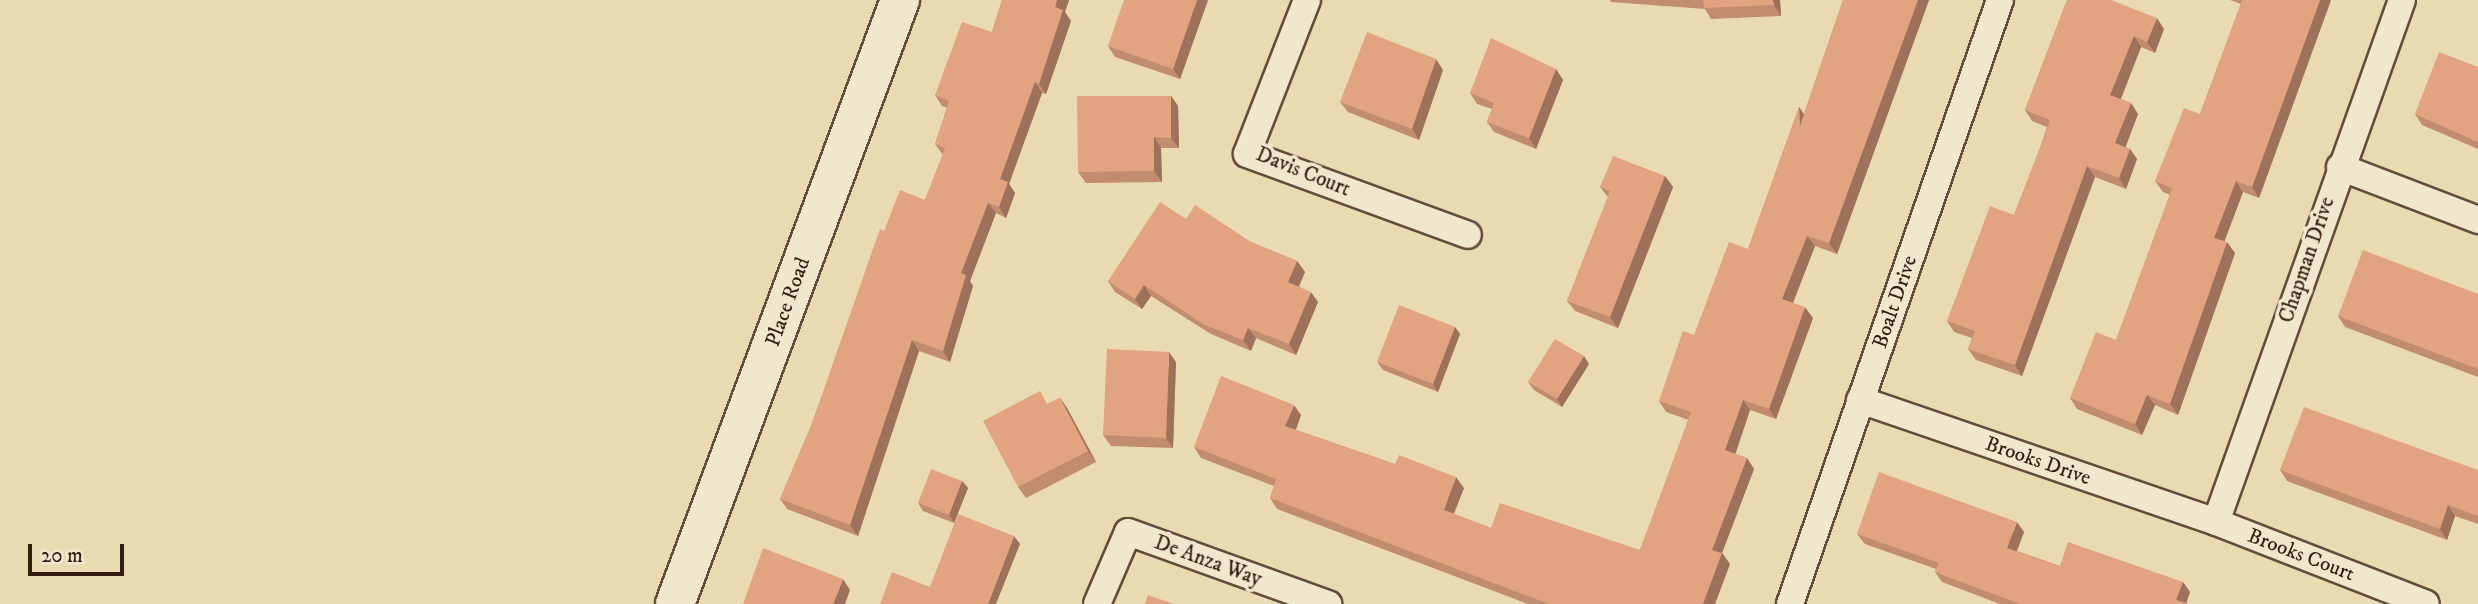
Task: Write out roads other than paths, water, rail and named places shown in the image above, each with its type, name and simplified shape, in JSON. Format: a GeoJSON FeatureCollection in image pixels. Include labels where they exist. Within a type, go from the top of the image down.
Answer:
{"type":"FeatureCollection","features":[{"type":"Feature","properties":{"kind":"street","name":"Place Road"},"geometry":{"type":"LineString","coordinates":[[675,604],[900,0]]}},
{"type":"Feature","properties":{"kind":"street","name":"Davis Court"},"geometry":{"type":"LineString","coordinates":[[1307,0],[1247,154],[1468,235]]}},
{"type":"Feature","properties":{"kind":"street","name":"Boalt Drive"},"geometry":{"type":"LineString","coordinates":[[1790,604],[2000,0]]}},
{"type":"Feature","properties":{"kind":"street","name":"Chapman Drive"},"geometry":{"type":"LineString","coordinates":[[2216,522],[2340,167],[2402,0]]}},
{"type":"Feature","properties":{"kind":"street"},"geometry":{"type":"LineString","coordinates":[[2340,167],[2478,220]]}},
{"type":"Feature","properties":{"kind":"street","name":"Brooks Drive"},"geometry":{"type":"LineString","coordinates":[[1860,400],[2216,522]]}},
{"type":"Feature","properties":{"kind":"street","name":"Brooks Court"},"geometry":{"type":"LineString","coordinates":[[2216,522],[2426,604]]}},
{"type":"Feature","properties":{"kind":"street","name":"De Anza Way"},"geometry":{"type":"LineString","coordinates":[[1097,604],[1128,532],[1328,604]]}}]}
